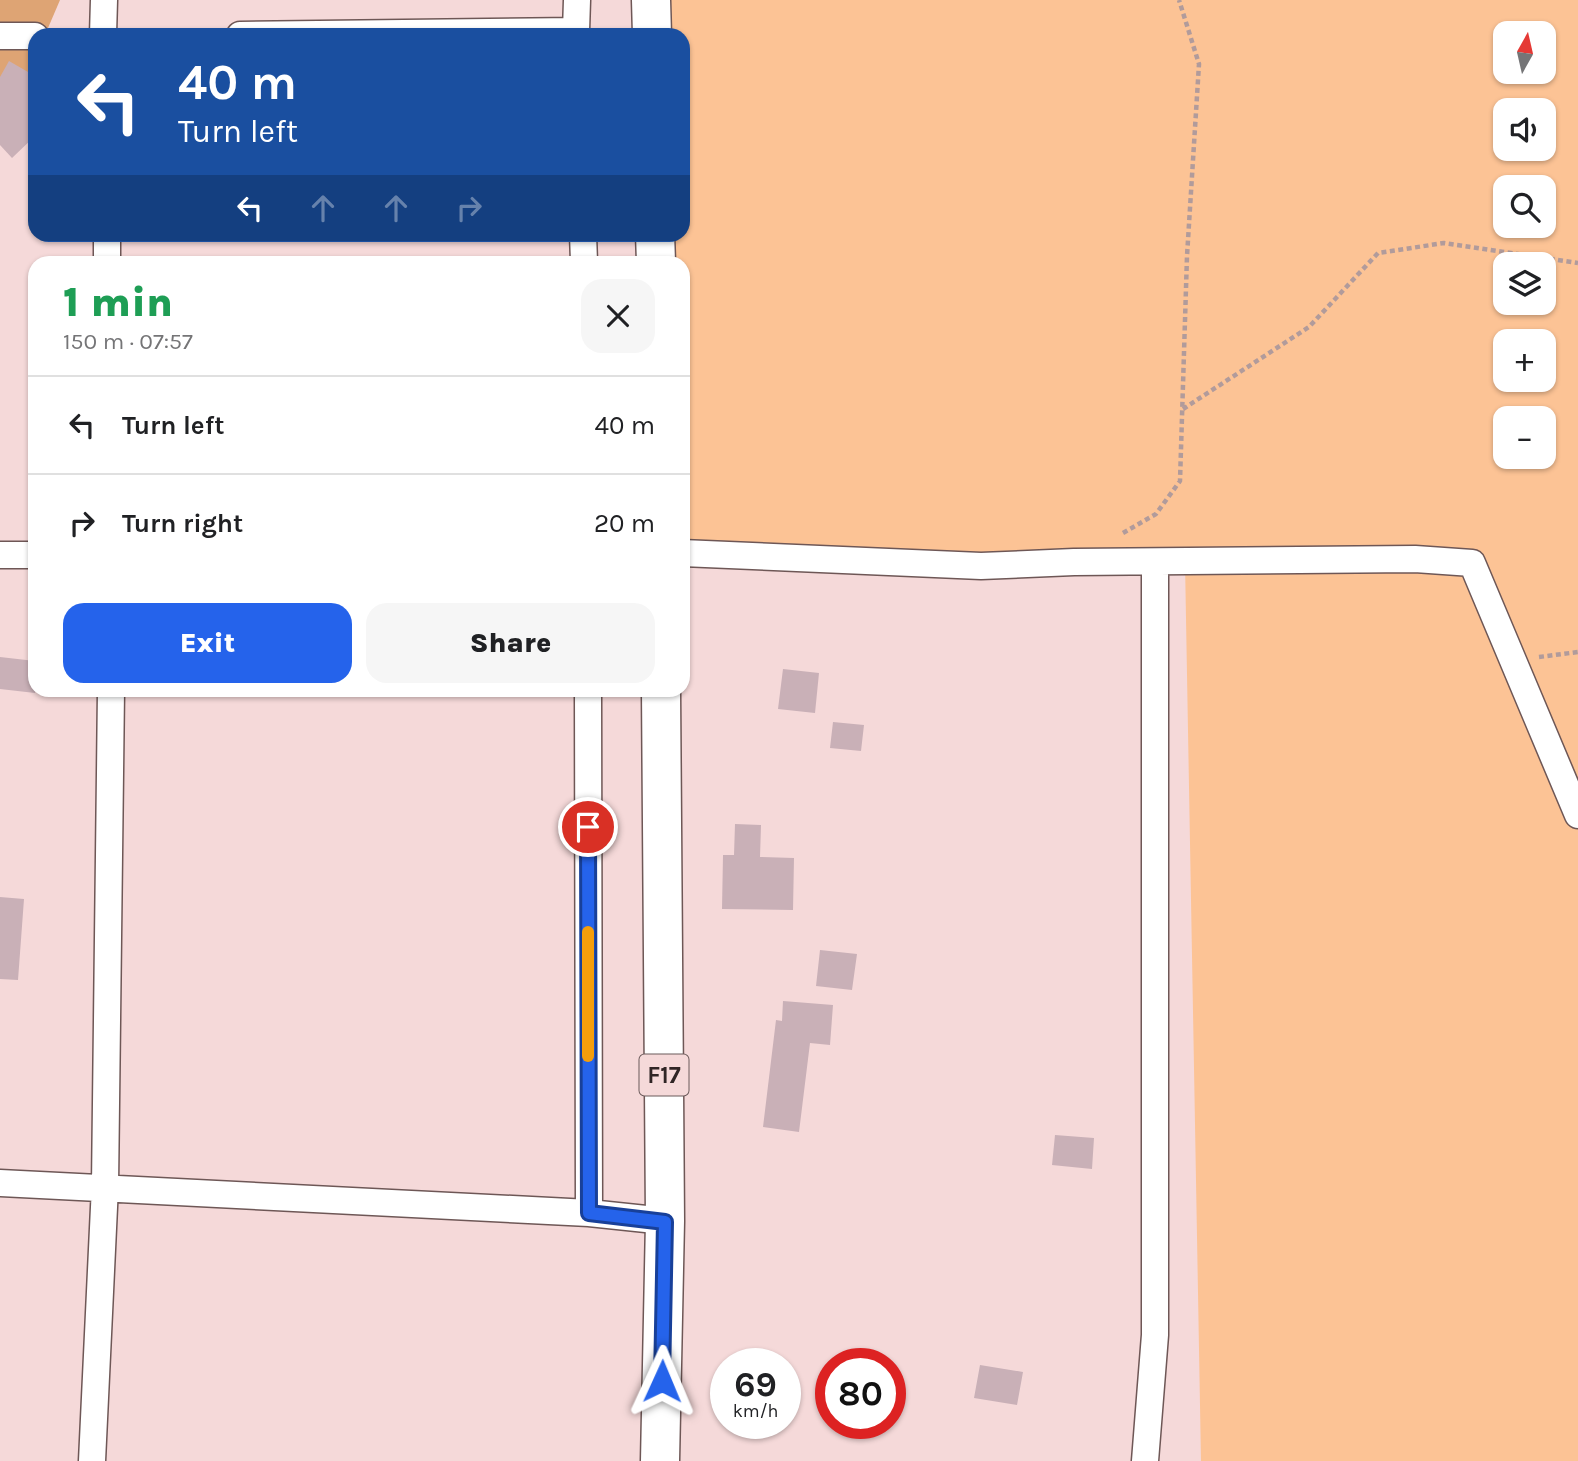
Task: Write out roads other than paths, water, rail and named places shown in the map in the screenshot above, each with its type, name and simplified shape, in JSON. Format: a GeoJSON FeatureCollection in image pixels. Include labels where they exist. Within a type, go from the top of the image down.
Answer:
{"type":"FeatureCollection","features":[{"type":"Feature","properties":{"kind":"highway"},"geometry":{"type":"LineString","coordinates":[[651,0],[652,28]]}},
{"type":"Feature","properties":{"kind":"highway","name":"F17"},"geometry":{"type":"LineString","coordinates":[[660,1461],[665,1222],[662,697]]}},
{"type":"Feature","properties":{"kind":"street"},"geometry":{"type":"LineString","coordinates":[[103,28],[104,0]]}},
{"type":"Feature","properties":{"kind":"street"},"geometry":{"type":"LineString","coordinates":[[576,28],[577,0]]}},
{"type":"Feature","properties":{"kind":"street"},"geometry":{"type":"LineString","coordinates":[[0,36],[28,36]]}},
{"type":"Feature","properties":{"kind":"street"},"geometry":{"type":"LineString","coordinates":[[690,553],[981,566],[1415,559],[1472,564],[1578,815]]}},
{"type":"Feature","properties":{"kind":"street"},"geometry":{"type":"LineString","coordinates":[[0,555],[28,555]]}},
{"type":"Feature","properties":{"kind":"street"},"geometry":{"type":"LineString","coordinates":[[1145,1461],[1155,1335],[1154,562]]}},
{"type":"Feature","properties":{"kind":"street"},"geometry":{"type":"LineString","coordinates":[[92,1461],[105,1186],[111,697]]}},
{"type":"Feature","properties":{"kind":"street"},"geometry":{"type":"LineString","coordinates":[[588,697],[589,1213]]}},
{"type":"Feature","properties":{"kind":"street"},"geometry":{"type":"LineString","coordinates":[[0,1183],[105,1186],[589,1213],[665,1222]]}}]}
